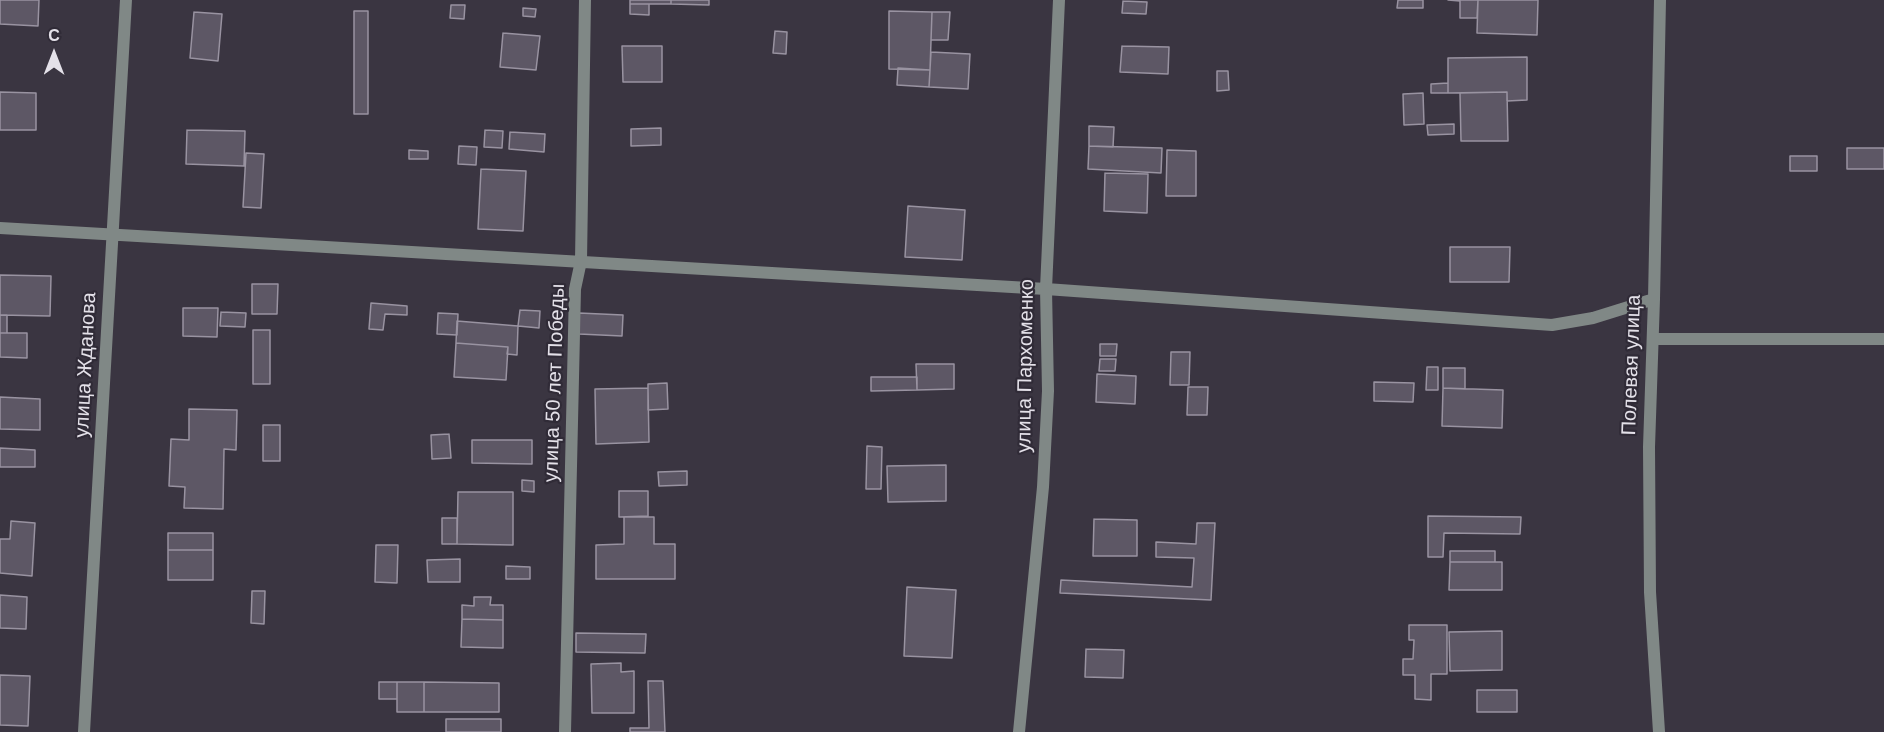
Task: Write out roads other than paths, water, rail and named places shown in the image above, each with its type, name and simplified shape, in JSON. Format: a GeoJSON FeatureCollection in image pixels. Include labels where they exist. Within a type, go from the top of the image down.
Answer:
{"type":"FeatureCollection","features":[{"type":"Feature","properties":{"kind":"street","name":"улица Жданова"},"geometry":{"type":"LineString","coordinates":[[84,732],[126,0]]}},
{"type":"Feature","properties":{"kind":"street","name":"улица 50 лет Победы"},"geometry":{"type":"LineString","coordinates":[[565,732],[575,289],[581,261],[585,0]]}},
{"type":"Feature","properties":{"kind":"street","name":"улица Пархоменко"},"geometry":{"type":"LineString","coordinates":[[1019,732],[1044,475],[1048,391],[1046,289],[1059,0]]}},
{"type":"Feature","properties":{"kind":"street","name":"Полевая улица"},"geometry":{"type":"LineString","coordinates":[[1659,0],[1649,447],[1650,592],[1659,732]]}},
{"type":"Feature","properties":{"kind":"street"},"geometry":{"type":"LineString","coordinates":[[0,228],[1046,289],[1552,325],[1593,318],[1654,299]]}},
{"type":"Feature","properties":{"kind":"street"},"geometry":{"type":"LineString","coordinates":[[1653,339],[1884,339]]}}]}
